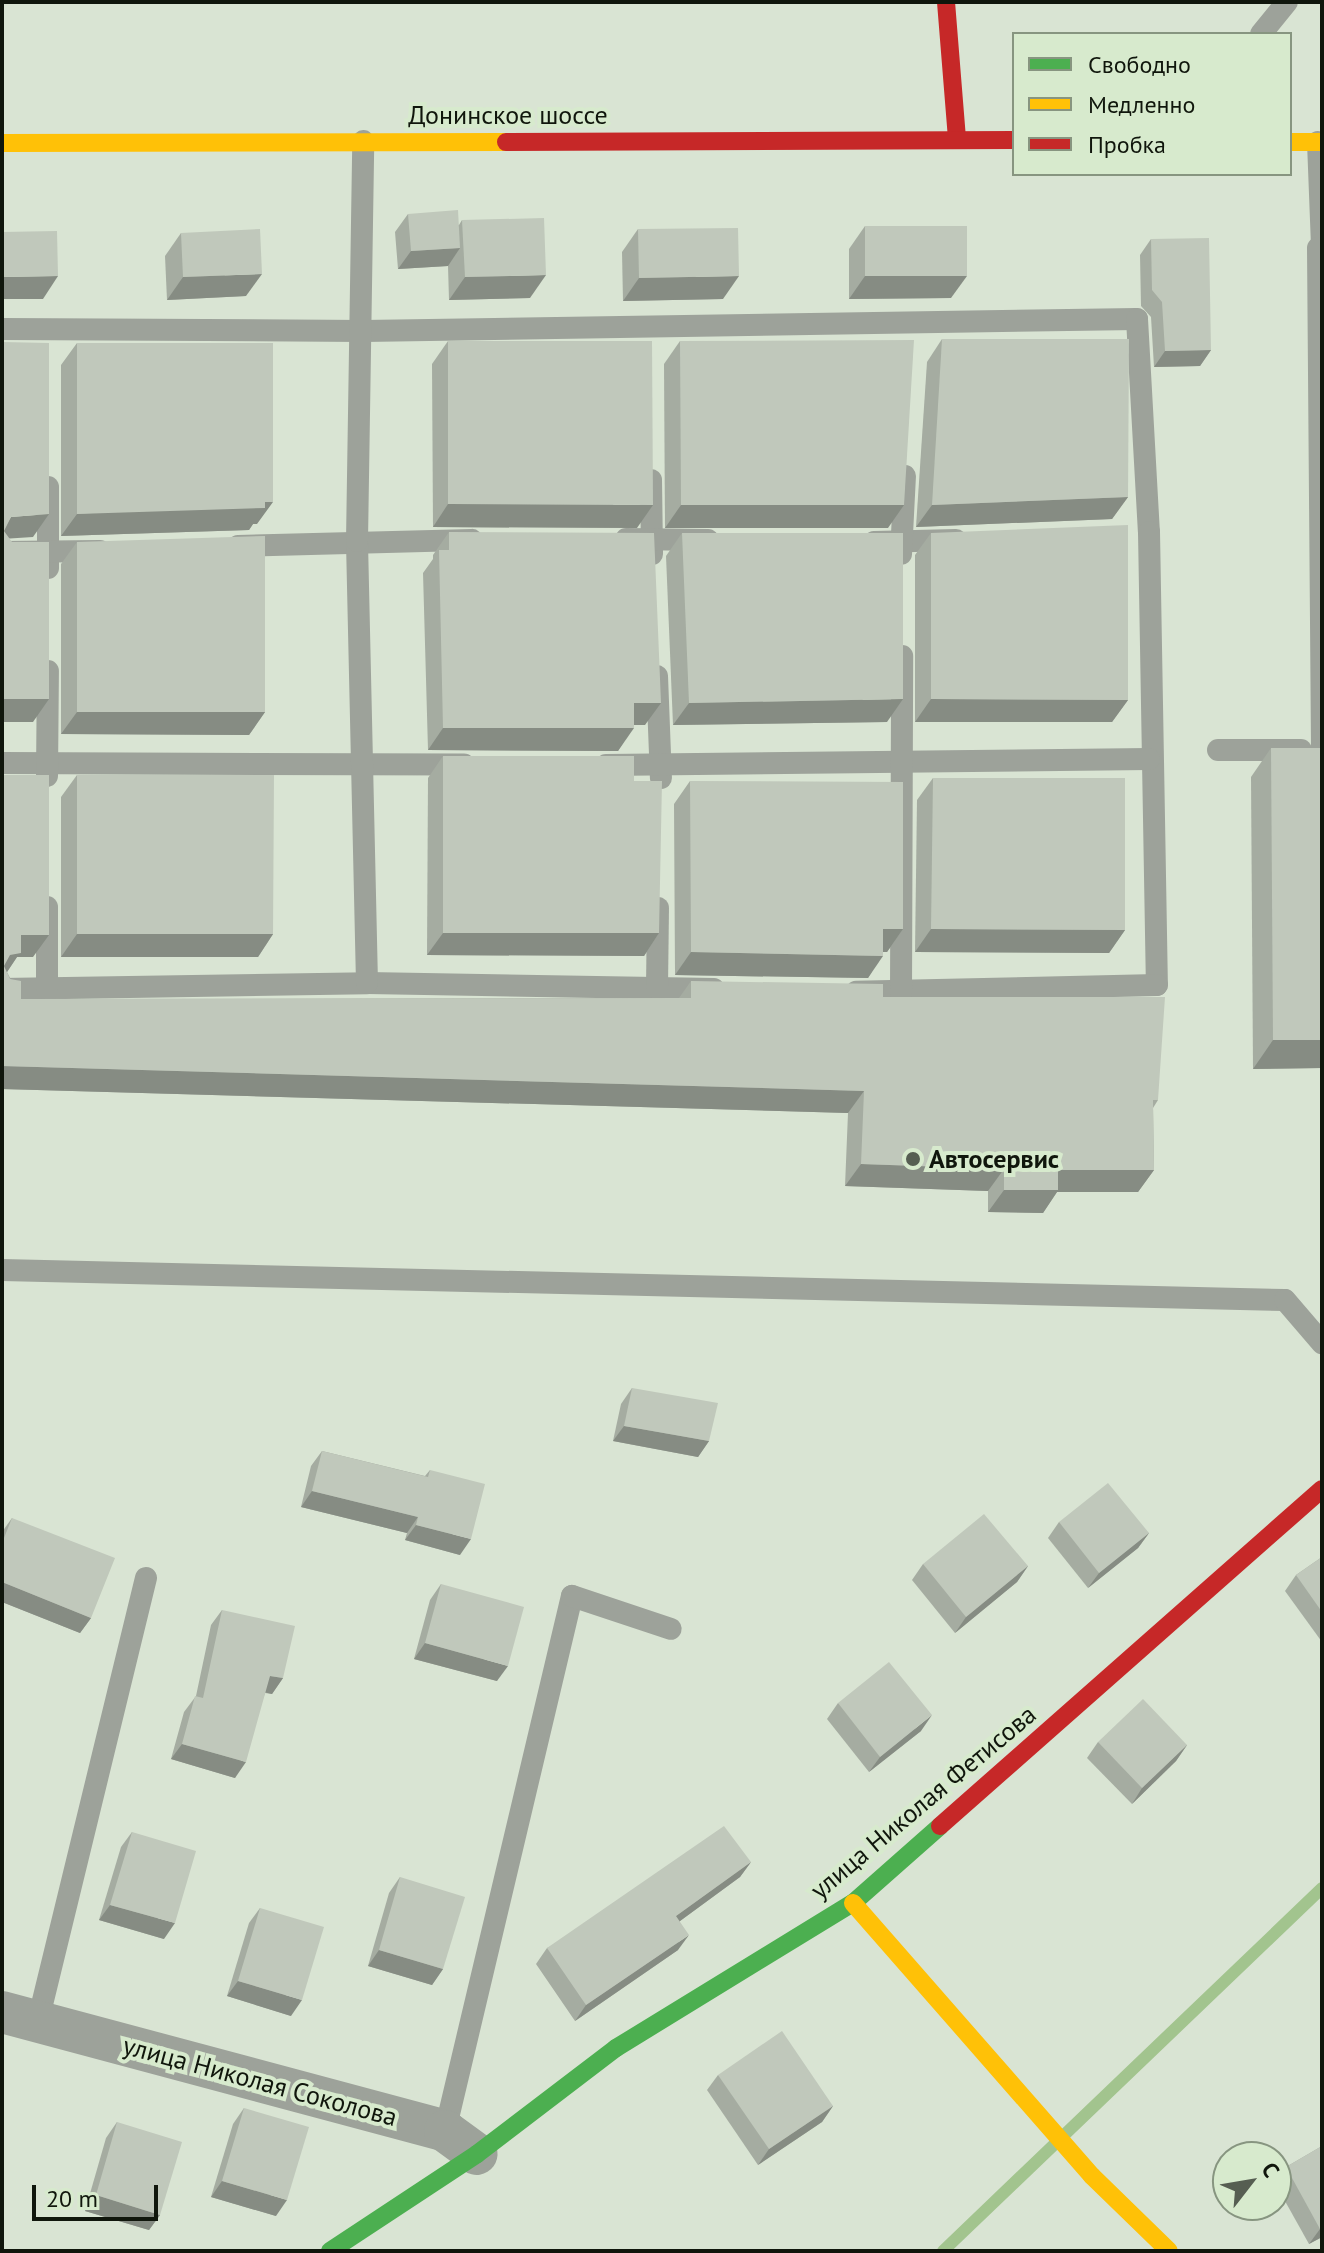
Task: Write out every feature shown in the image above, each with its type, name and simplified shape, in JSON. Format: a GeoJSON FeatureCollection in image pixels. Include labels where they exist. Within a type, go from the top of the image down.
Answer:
{"type":"FeatureCollection","features":[{"type":"Feature","properties":{"kind":"street"},"geometry":{"type":"LineString","coordinates":[[946,2],[957,140]]}},
{"type":"Feature","properties":{"kind":"street","name":"Донинское шоссе"},"geometry":{"type":"LineString","coordinates":[[2,143],[1012,140]]}},
{"type":"Feature","properties":{"kind":"street"},"geometry":{"type":"LineString","coordinates":[[1292,142],[1320,142]]}},
{"type":"Feature","properties":{"kind":"street","name":"улица Николая Фетисова"},"geometry":{"type":"LineString","coordinates":[[330,2251],[461,2142],[853,1903],[1322,1489]]}},
{"type":"Feature","properties":{"kind":"street"},"geometry":{"type":"LineString","coordinates":[[853,1903],[1092,2176],[1169,2251]]}},
{"type":"Feature","properties":{"kind":"street","name":"улица Николая Соколова"},"geometry":{"type":"LineString","coordinates":[[20,2016],[461,2142]]}},
{"type":"Feature","properties":{"kind":"lane"},"geometry":{"type":"LineString","coordinates":[[1263,32],[1287,2]]}},
{"type":"Feature","properties":{"kind":"lane"},"geometry":{"type":"LineString","coordinates":[[363,141],[364,331],[357,541],[365,765],[367,983]]}},
{"type":"Feature","properties":{"kind":"lane"},"geometry":{"type":"LineString","coordinates":[[1218,750],[1322,750],[1320,142]]}},
{"type":"Feature","properties":{"kind":"lane"},"geometry":{"type":"LineString","coordinates":[[2,329],[47,338],[650,323],[914,331],[1137,319],[1157,985],[901,993],[825,992]]}},
{"type":"Feature","properties":{"kind":"lane"},"geometry":{"type":"LineString","coordinates":[[650,323],[650,354]]}},
{"type":"Feature","properties":{"kind":"lane"},"geometry":{"type":"LineString","coordinates":[[901,573],[907,448]]}},
{"type":"Feature","properties":{"kind":"lane"},"geometry":{"type":"LineString","coordinates":[[48,457],[48,598]]}},
{"type":"Feature","properties":{"kind":"lane"},"geometry":{"type":"LineString","coordinates":[[651,462],[653,584]]}},
{"type":"Feature","properties":{"kind":"lane"},"geometry":{"type":"LineString","coordinates":[[605,539],[729,540]]}},
{"type":"Feature","properties":{"kind":"lane"},"geometry":{"type":"LineString","coordinates":[[854,542],[978,539]]}},
{"type":"Feature","properties":{"kind":"lane"},"geometry":{"type":"LineString","coordinates":[[218,546],[496,540]]}},
{"type":"Feature","properties":{"kind":"lane"},"geometry":{"type":"LineString","coordinates":[[2,552],[125,550]]}},
{"type":"Feature","properties":{"kind":"lane"},"geometry":{"type":"LineString","coordinates":[[901,993],[902,635]]}},
{"type":"Feature","properties":{"kind":"lane"},"geometry":{"type":"LineString","coordinates":[[47,793],[48,643]]}},
{"type":"Feature","properties":{"kind":"lane"},"geometry":{"type":"LineString","coordinates":[[656,660],[660,797]]}},
{"type":"Feature","properties":{"kind":"lane"},"geometry":{"type":"LineString","coordinates":[[583,765],[904,759],[1149,759]]}},
{"type":"Feature","properties":{"kind":"lane"},"geometry":{"type":"LineString","coordinates":[[2,763],[490,765]]}},
{"type":"Feature","properties":{"kind":"lane"},"geometry":{"type":"LineString","coordinates":[[657,988],[659,877]]}},
{"type":"Feature","properties":{"kind":"lane"},"geometry":{"type":"LineString","coordinates":[[47,884],[47,989]]}},
{"type":"Feature","properties":{"kind":"lane"},"geometry":{"type":"LineString","coordinates":[[2,989],[367,983],[733,990]]}},
{"type":"Feature","properties":{"kind":"lane"},"geometry":{"type":"LineString","coordinates":[[2,1270],[1285,1300],[1322,1343]]}},
{"type":"Feature","properties":{"kind":"lane","name":"улица Николая Соколова"},"geometry":{"type":"LineString","coordinates":[[20,2016],[146,1578]]}},
{"type":"Feature","properties":{"kind":"lane"},"geometry":{"type":"LineString","coordinates":[[461,2142],[572,1596],[671,1629]]}},
{"type":"Feature","properties":{"kind":"building"},"geometry":{"type":"Polygon","coordinates":[[[458,210],[460,248],[411,251],[408,214],[458,210]]]}},
{"type":"Feature","properties":{"kind":"building"},"geometry":{"type":"Polygon","coordinates":[[[544,218],[546,275],[465,277],[462,220],[544,218]]]}},
{"type":"Feature","properties":{"kind":"building"},"geometry":{"type":"Polygon","coordinates":[[[865,226],[967,226],[967,276],[865,276],[865,226]]]}},
{"type":"Feature","properties":{"kind":"building"},"geometry":{"type":"Polygon","coordinates":[[[738,228],[739,276],[639,278],[638,229],[738,228]]]}},
{"type":"Feature","properties":{"kind":"building"},"geometry":{"type":"Polygon","coordinates":[[[260,229],[262,274],[183,277],[181,233],[260,229]]]}},
{"type":"Feature","properties":{"kind":"building"},"geometry":{"type":"Polygon","coordinates":[[[57,231],[58,276],[2,277],[2,232],[57,231]]]}},
{"type":"Feature","properties":{"kind":"building"},"geometry":{"type":"Polygon","coordinates":[[[1209,238],[1211,350],[1165,351],[1162,302],[1152,290],[1151,239],[1209,238]]]}},
{"type":"Feature","properties":{"kind":"building"},"geometry":{"type":"Polygon","coordinates":[[[942,339],[1129,339],[1128,497],[932,505],[942,339]]]}},
{"type":"Feature","properties":{"kind":"building"},"geometry":{"type":"Polygon","coordinates":[[[914,340],[904,505],[681,505],[680,341],[914,340]]]}},
{"type":"Feature","properties":{"kind":"building"},"geometry":{"type":"Polygon","coordinates":[[[448,341],[652,341],[653,505],[448,504],[448,341]]]}},
{"type":"Feature","properties":{"kind":"building"},"geometry":{"type":"Polygon","coordinates":[[[2,342],[49,343],[49,514],[11,517],[4,531],[12,542],[49,542],[49,699],[2,699],[2,342]]]}},
{"type":"Feature","properties":{"kind":"building"},"geometry":{"type":"Polygon","coordinates":[[[77,343],[273,343],[273,502],[265,502],[265,508],[77,514],[77,343]]]}},
{"type":"Feature","properties":{"kind":"building"},"geometry":{"type":"Polygon","coordinates":[[[1128,525],[1128,700],[931,699],[931,533],[1128,525]]]}},
{"type":"Feature","properties":{"kind":"building"},"geometry":{"type":"Polygon","coordinates":[[[449,532],[654,533],[661,703],[634,703],[634,728],[443,728],[439,550],[449,550],[449,532]]]}},
{"type":"Feature","properties":{"kind":"building"},"geometry":{"type":"Polygon","coordinates":[[[682,533],[903,533],[903,699],[689,703],[682,533]]]}},
{"type":"Feature","properties":{"kind":"building"},"geometry":{"type":"Polygon","coordinates":[[[265,536],[265,712],[77,712],[77,542],[265,536]]]}},
{"type":"Feature","properties":{"kind":"building"},"geometry":{"type":"Polygon","coordinates":[[[1271,748],[1322,748],[1322,1040],[1273,1040],[1271,748]]]}},
{"type":"Feature","properties":{"kind":"building"},"geometry":{"type":"Polygon","coordinates":[[[443,756],[634,756],[634,781],[662,781],[659,933],[443,933],[443,756]]]}},
{"type":"Feature","properties":{"kind":"building"},"geometry":{"type":"Polygon","coordinates":[[[2,775],[49,775],[49,935],[21,935],[21,953],[10,955],[4,966],[10,979],[21,981],[21,999],[691,998],[691,981],[883,984],[883,997],[1165,997],[1158,1100],[1153,1100],[1154,1170],[1058,1170],[1058,1190],[1004,1190],[1004,1169],[861,1164],[864,1091],[2,1066],[2,775]]]}},
{"type":"Feature","properties":{"kind":"building"},"geometry":{"type":"Polygon","coordinates":[[[77,775],[274,775],[273,934],[77,934],[77,775]]]}},
{"type":"Feature","properties":{"kind":"building"},"geometry":{"type":"Polygon","coordinates":[[[933,778],[1125,778],[1125,930],[931,929],[933,778]]]}},
{"type":"Feature","properties":{"kind":"building"},"geometry":{"type":"Polygon","coordinates":[[[690,781],[903,782],[903,929],[883,929],[883,956],[691,952],[690,781]]]}},
{"type":"Feature","properties":{"kind":"building"},"geometry":{"type":"Polygon","coordinates":[[[632,1388],[718,1403],[709,1441],[624,1426],[632,1388]]]}},
{"type":"Feature","properties":{"kind":"building"},"geometry":{"type":"Polygon","coordinates":[[[322,1451],[428,1477],[430,1470],[485,1484],[471,1539],[416,1525],[418,1517],[312,1491],[322,1451]]]}},
{"type":"Feature","properties":{"kind":"building"},"geometry":{"type":"Polygon","coordinates":[[[1108,1483],[1149,1533],[1099,1573],[1059,1522],[1108,1483]]]}},
{"type":"Feature","properties":{"kind":"building"},"geometry":{"type":"Polygon","coordinates":[[[984,1514],[1028,1566],[966,1617],[923,1564],[984,1514]]]}},
{"type":"Feature","properties":{"kind":"building"},"geometry":{"type":"Polygon","coordinates":[[[12,1518],[115,1558],[91,1618],[2,1582],[2,1543],[12,1518]]]}},
{"type":"Feature","properties":{"kind":"building"},"geometry":{"type":"Polygon","coordinates":[[[1322,1557],[1322,1612],[1296,1575],[1322,1557]]]}},
{"type":"Feature","properties":{"kind":"building"},"geometry":{"type":"Polygon","coordinates":[[[441,1584],[524,1607],[508,1666],[425,1643],[441,1584]]]}},
{"type":"Feature","properties":{"kind":"building"},"geometry":{"type":"Polygon","coordinates":[[[222,1610],[295,1626],[283,1678],[270,1676],[246,1762],[182,1744],[195,1696],[203,1698],[222,1610]]]}},
{"type":"Feature","properties":{"kind":"building"},"geometry":{"type":"Polygon","coordinates":[[[889,1662],[932,1715],[880,1757],[838,1703],[889,1662]]]}},
{"type":"Feature","properties":{"kind":"building"},"geometry":{"type":"Polygon","coordinates":[[[1143,1699],[1187,1745],[1142,1788],[1098,1742],[1143,1699]]]}},
{"type":"Feature","properties":{"kind":"building"},"geometry":{"type":"Polygon","coordinates":[[[724,1826],[751,1862],[676,1916],[689,1935],[586,2005],[547,1948],[724,1826]]]}},
{"type":"Feature","properties":{"kind":"building"},"geometry":{"type":"Polygon","coordinates":[[[132,1832],[196,1851],[175,1923],[110,1905],[132,1832]]]}},
{"type":"Feature","properties":{"kind":"building"},"geometry":{"type":"Polygon","coordinates":[[[400,1877],[465,1897],[443,1969],[379,1950],[400,1877]]]}},
{"type":"Feature","properties":{"kind":"building"},"geometry":{"type":"Polygon","coordinates":[[[260,1908],[324,1927],[302,2000],[238,1981],[260,1908]]]}},
{"type":"Feature","properties":{"kind":"building"},"geometry":{"type":"Polygon","coordinates":[[[782,2031],[833,2106],[769,2149],[718,2075],[782,2031]]]}},
{"type":"Feature","properties":{"kind":"building"},"geometry":{"type":"Polygon","coordinates":[[[244,2108],[309,2127],[287,2200],[222,2181],[244,2108]]]}},
{"type":"Feature","properties":{"kind":"building"},"geometry":{"type":"Polygon","coordinates":[[[117,2122],[182,2142],[160,2215],[96,2195],[117,2122]]]}},
{"type":"Feature","properties":{"kind":"building"},"geometry":{"type":"Polygon","coordinates":[[[1322,2146],[1320,2229],[1292,2178],[1292,2164],[1322,2146]]]}},
{"type":"Feature","properties":{"kind":"waterway"},"geometry":{"type":"LineString","coordinates":[[943,2251],[1322,1888]]}},
{"type":"Feature","properties":{"kind":"traffic: fast"},"geometry":{"type":"LineString","coordinates":[[330,2251],[477,2154],[616,2048],[853,1903],[940,1826]]}},
{"type":"Feature","properties":{"kind":"traffic: slow"},"geometry":{"type":"LineString","coordinates":[[2,143],[506,142]]}},
{"type":"Feature","properties":{"kind":"traffic: slow"},"geometry":{"type":"LineString","coordinates":[[1292,142],[1322,142]]}},
{"type":"Feature","properties":{"kind":"traffic: slow"},"geometry":{"type":"LineString","coordinates":[[853,1903],[1092,2176],[1169,2251]]}},
{"type":"Feature","properties":{"kind":"traffic: jam"},"geometry":{"type":"LineString","coordinates":[[946,2],[957,140]]}},
{"type":"Feature","properties":{"kind":"traffic: jam"},"geometry":{"type":"LineString","coordinates":[[506,142],[1012,140]]}},
{"type":"Feature","properties":{"kind":"traffic: jam"},"geometry":{"type":"LineString","coordinates":[[940,1826],[1322,1489]]}},
{"type":"Feature","properties":{"kind":"place","name":"Автосервис"},"geometry":{"type":"Point","coordinates":[913,1159]}}]}
